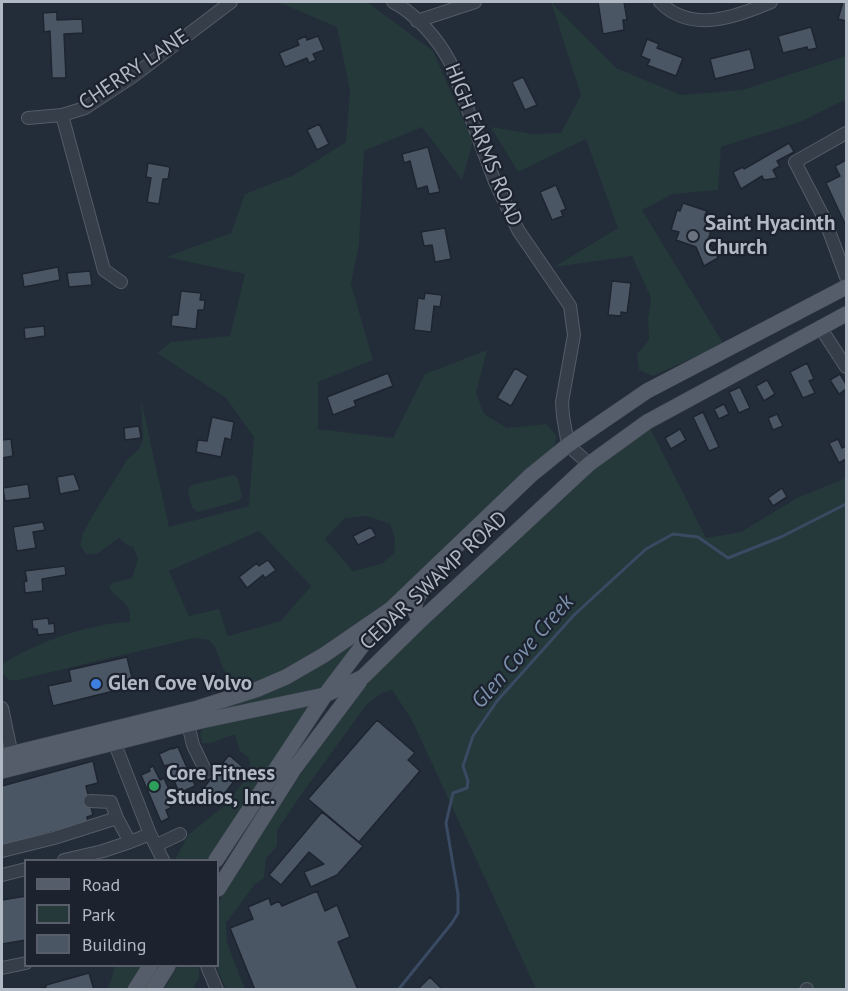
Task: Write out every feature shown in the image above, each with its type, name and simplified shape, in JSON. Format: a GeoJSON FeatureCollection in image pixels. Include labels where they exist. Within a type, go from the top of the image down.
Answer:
{"type":"FeatureCollection","features":[{"type":"Feature","properties":{"kind":"main road","name":"CEDAR SWAMP ROAD"},"geometry":{"type":"LineString","coordinates":[[184,718],[286,677],[324,655],[391,609],[484,518],[568,445],[647,391],[841,289]]}},
{"type":"Feature","properties":{"kind":"main road"},"geometry":{"type":"LineString","coordinates":[[841,289],[846,312]]}},
{"type":"Feature","properties":{"kind":"main road","name":"CEDAR SWAMP ROAD"},"geometry":{"type":"LineString","coordinates":[[7,762],[116,737],[184,718],[325,695],[363,677],[589,464],[647,422],[846,312]]}},
{"type":"Feature","properties":{"kind":"main road"},"geometry":{"type":"LineString","coordinates":[[420,621],[414,610],[417,595],[460,551],[484,518]]}},
{"type":"Feature","properties":{"kind":"main road"},"geometry":{"type":"LineString","coordinates":[[217,859],[325,695],[391,609]]}},
{"type":"Feature","properties":{"kind":"main road"},"geometry":{"type":"LineString","coordinates":[[219,887],[294,769],[363,677]]}},
{"type":"Feature","properties":{"kind":"main road"},"geometry":{"type":"LineString","coordinates":[[135,990],[149,967]]}},
{"type":"Feature","properties":{"kind":"main road"},"geometry":{"type":"LineString","coordinates":[[153,990],[167,967]]}},
{"type":"Feature","properties":{"kind":"street","name":"CHERRY LANE"},"geometry":{"type":"LineString","coordinates":[[28,118],[62,116],[85,108],[132,77],[231,2]]}},
{"type":"Feature","properties":{"kind":"street","name":"HIGH FARMS ROAD"},"geometry":{"type":"LineString","coordinates":[[393,2],[403,6],[435,36],[450,62],[495,182],[518,230],[570,306],[574,335],[562,402],[562,416],[568,445]]}},
{"type":"Feature","properties":{"kind":"street"},"geometry":{"type":"LineString","coordinates":[[417,21],[475,2]]}},
{"type":"Feature","properties":{"kind":"street"},"geometry":{"type":"LineString","coordinates":[[660,2],[679,16],[705,20],[733,17],[771,2]]}},
{"type":"Feature","properties":{"kind":"street"},"geometry":{"type":"LineString","coordinates":[[62,116],[104,270],[121,282]]}},
{"type":"Feature","properties":{"kind":"street"},"geometry":{"type":"LineString","coordinates":[[846,133],[795,162],[816,201],[846,277]]}},
{"type":"Feature","properties":{"kind":"street"},"geometry":{"type":"LineString","coordinates":[[820,327],[846,367]]}},
{"type":"Feature","properties":{"kind":"street"},"geometry":{"type":"LineString","coordinates":[[568,445],[589,464]]}},
{"type":"Feature","properties":{"kind":"street"},"geometry":{"type":"LineString","coordinates":[[2,708],[7,762]]}},
{"type":"Feature","properties":{"kind":"street"},"geometry":{"type":"LineString","coordinates":[[184,718],[193,745],[206,772]]}},
{"type":"Feature","properties":{"kind":"street"},"geometry":{"type":"LineString","coordinates":[[116,737],[162,859]]}},
{"type":"Feature","properties":{"kind":"street"},"geometry":{"type":"LineString","coordinates":[[90,801],[111,802],[130,842]]}},
{"type":"Feature","properties":{"kind":"street"},"geometry":{"type":"LineString","coordinates":[[2,851],[54,838],[117,818]]}},
{"type":"Feature","properties":{"kind":"street"},"geometry":{"type":"LineString","coordinates":[[71,859],[130,842],[180,834]]}},
{"type":"Feature","properties":{"kind":"street"},"geometry":{"type":"LineString","coordinates":[[2,875],[24,870]]}},
{"type":"Feature","properties":{"kind":"street"},"geometry":{"type":"LineString","coordinates":[[2,968],[24,963]]}},
{"type":"Feature","properties":{"kind":"street"},"geometry":{"type":"LineString","coordinates":[[207,967],[217,990]]}},
{"type":"Feature","properties":{"kind":"green space"},"geometry":{"type":"Polygon","coordinates":[[[278,2],[367,2],[433,51],[473,142],[462,180],[422,127],[364,151],[359,244],[351,284],[373,360],[318,382],[318,429],[393,438],[425,374],[487,350],[476,393],[484,414],[507,428],[546,424],[557,436],[553,451],[391,607],[215,859],[176,859],[188,835],[224,806],[246,779],[250,768],[249,758],[240,751],[235,735],[206,744],[202,743],[200,734],[203,728],[217,723],[190,716],[239,695],[222,666],[215,647],[209,640],[194,638],[18,680],[9,680],[2,672],[4,663],[64,635],[98,626],[130,622],[129,609],[109,586],[115,582],[132,578],[138,559],[133,547],[119,538],[97,554],[86,554],[80,545],[83,533],[94,513],[127,460],[139,449],[143,440],[141,399],[169,527],[249,506],[254,437],[226,398],[157,353],[171,342],[230,336],[245,274],[166,257],[231,233],[245,194],[294,175],[346,142],[350,91],[337,27],[278,2]],[[367,516],[345,518],[325,539],[353,571],[381,564],[394,554],[395,539],[390,524],[367,516]],[[259,531],[169,571],[189,616],[219,609],[228,636],[281,621],[311,586],[259,531]]]}},
{"type":"Feature","properties":{"kind":"green space"},"geometry":{"type":"Polygon","coordinates":[[[551,2],[616,68],[681,95],[742,90],[846,56],[846,99],[800,122],[721,147],[718,190],[673,194],[642,210],[726,348],[690,359],[653,376],[639,370],[637,354],[649,340],[648,320],[651,298],[632,256],[554,267],[618,228],[586,139],[518,172],[491,127],[533,134],[561,133],[581,95],[551,2]]]}},
{"type":"Feature","properties":{"kind":"green space"},"geometry":{"type":"Polygon","coordinates":[[[647,422],[706,538],[741,532],[797,498],[846,478],[846,989],[536,989],[412,720],[392,690],[382,693],[366,705],[277,830],[277,846],[266,859],[264,878],[255,884],[226,923],[227,943],[245,989],[226,989],[216,967],[219,967],[219,903],[222,896],[298,778],[351,703],[405,642],[459,590],[647,422]]]}},
{"type":"Feature","properties":{"kind":"green space"},"geometry":{"type":"Polygon","coordinates":[[[233,475],[238,478],[242,496],[239,501],[198,512],[192,508],[188,491],[191,485],[233,475]]]}},
{"type":"Feature","properties":{"kind":"green space"},"geometry":{"type":"Polygon","coordinates":[[[114,967],[145,967],[129,989],[106,990],[112,979],[114,967]]]}},
{"type":"Feature","properties":{"kind":"green space"},"geometry":{"type":"Polygon","coordinates":[[[177,967],[199,967],[199,978],[193,988],[164,989],[177,967]]]}},
{"type":"Feature","properties":{"kind":"building"},"geometry":{"type":"Polygon","coordinates":[[[598,2],[624,2],[627,20],[623,20],[624,30],[603,34],[598,2]]]}},
{"type":"Feature","properties":{"kind":"building"},"geometry":{"type":"Polygon","coordinates":[[[843,2],[846,2],[846,21],[838,19],[843,2]]]}},
{"type":"Feature","properties":{"kind":"building"},"geometry":{"type":"Polygon","coordinates":[[[57,12],[57,20],[82,19],[83,33],[64,34],[66,78],[52,78],[50,31],[44,32],[43,13],[57,12]]]}},
{"type":"Feature","properties":{"kind":"building"},"geometry":{"type":"Polygon","coordinates":[[[811,27],[817,48],[808,50],[807,47],[783,53],[778,36],[811,27]]]}},
{"type":"Feature","properties":{"kind":"building"},"geometry":{"type":"Polygon","coordinates":[[[306,36],[307,40],[318,36],[324,50],[313,54],[316,60],[309,63],[307,58],[285,67],[279,53],[299,45],[297,40],[306,36]]]}},
{"type":"Feature","properties":{"kind":"building"},"geometry":{"type":"Polygon","coordinates":[[[647,39],[659,44],[657,48],[683,58],[676,76],[647,65],[650,60],[641,56],[647,39]]]}},
{"type":"Feature","properties":{"kind":"building"},"geometry":{"type":"Polygon","coordinates":[[[750,49],[755,69],[715,79],[710,59],[750,49]]]}},
{"type":"Feature","properties":{"kind":"building"},"geometry":{"type":"Polygon","coordinates":[[[523,77],[537,105],[525,110],[512,82],[523,77]]]}},
{"type":"Feature","properties":{"kind":"building"},"geometry":{"type":"Polygon","coordinates":[[[319,124],[329,144],[317,150],[307,130],[319,124]]]}},
{"type":"Feature","properties":{"kind":"building"},"geometry":{"type":"Polygon","coordinates":[[[789,143],[794,152],[777,161],[780,166],[773,170],[777,178],[764,180],[762,176],[741,189],[733,172],[743,167],[744,169],[789,143]]]}},
{"type":"Feature","properties":{"kind":"building"},"geometry":{"type":"Polygon","coordinates":[[[428,147],[440,192],[429,194],[427,186],[417,189],[410,161],[404,163],[402,154],[428,147]]]}},
{"type":"Feature","properties":{"kind":"building"},"geometry":{"type":"Polygon","coordinates":[[[846,160],[846,226],[826,183],[840,176],[835,166],[846,160]]]}},
{"type":"Feature","properties":{"kind":"building"},"geometry":{"type":"Polygon","coordinates":[[[148,163],[170,167],[168,179],[163,179],[159,204],[147,202],[151,178],[146,177],[148,163]]]}},
{"type":"Feature","properties":{"kind":"building"},"geometry":{"type":"Polygon","coordinates":[[[556,185],[566,209],[561,211],[563,216],[552,220],[540,192],[556,185]]]}},
{"type":"Feature","properties":{"kind":"building","name":"Saint Hyacinth Church"},"geometry":{"type":"Polygon","coordinates":[[[683,203],[707,211],[705,215],[715,218],[707,244],[711,245],[718,258],[704,266],[696,247],[676,240],[679,232],[671,230],[677,210],[680,211],[683,203]]]}},
{"type":"Feature","properties":{"kind":"building"},"geometry":{"type":"Polygon","coordinates":[[[445,228],[451,259],[435,262],[432,245],[424,246],[421,232],[445,228]]]}},
{"type":"Feature","properties":{"kind":"building"},"geometry":{"type":"Polygon","coordinates":[[[58,267],[60,280],[24,287],[22,274],[58,267]]]}},
{"type":"Feature","properties":{"kind":"building"},"geometry":{"type":"Polygon","coordinates":[[[90,271],[92,285],[69,287],[67,273],[90,271]]]}},
{"type":"Feature","properties":{"kind":"building"},"geometry":{"type":"Polygon","coordinates":[[[612,281],[631,283],[627,313],[621,312],[621,316],[608,315],[612,281]]]}},
{"type":"Feature","properties":{"kind":"building"},"geometry":{"type":"Polygon","coordinates":[[[181,291],[201,293],[200,300],[205,300],[204,310],[198,310],[196,329],[171,326],[172,315],[178,315],[181,291]]]}},
{"type":"Feature","properties":{"kind":"building"},"geometry":{"type":"Polygon","coordinates":[[[425,293],[442,295],[440,307],[434,306],[431,332],[414,330],[418,298],[424,299],[425,293]]]}},
{"type":"Feature","properties":{"kind":"building"},"geometry":{"type":"Polygon","coordinates":[[[44,326],[45,336],[25,339],[24,328],[44,326]]]}},
{"type":"Feature","properties":{"kind":"building"},"geometry":{"type":"Polygon","coordinates":[[[807,363],[814,379],[809,381],[815,393],[803,398],[790,372],[807,363]]]}},
{"type":"Feature","properties":{"kind":"building"},"geometry":{"type":"Polygon","coordinates":[[[515,368],[528,376],[511,406],[497,398],[515,368]]]}},
{"type":"Feature","properties":{"kind":"building"},"geometry":{"type":"Polygon","coordinates":[[[388,373],[393,386],[354,401],[356,406],[333,415],[327,397],[388,373]]]}},
{"type":"Feature","properties":{"kind":"building"},"geometry":{"type":"Polygon","coordinates":[[[840,374],[846,384],[846,389],[839,394],[830,380],[840,374]]]}},
{"type":"Feature","properties":{"kind":"building"},"geometry":{"type":"Polygon","coordinates":[[[767,380],[775,394],[764,401],[756,386],[767,380]]]}},
{"type":"Feature","properties":{"kind":"building"},"geometry":{"type":"Polygon","coordinates":[[[740,387],[750,408],[739,413],[729,392],[740,387]]]}},
{"type":"Feature","properties":{"kind":"building"},"geometry":{"type":"Polygon","coordinates":[[[724,404],[729,414],[719,419],[714,409],[724,404]]]}},
{"type":"Feature","properties":{"kind":"building"},"geometry":{"type":"Polygon","coordinates":[[[703,412],[719,447],[709,451],[693,417],[703,412]]]}},
{"type":"Feature","properties":{"kind":"building"},"geometry":{"type":"Polygon","coordinates":[[[777,414],[783,426],[773,430],[768,418],[777,414]]]}},
{"type":"Feature","properties":{"kind":"building"},"geometry":{"type":"Polygon","coordinates":[[[212,417],[234,422],[231,440],[225,438],[221,457],[196,452],[198,440],[207,441],[212,417]]]}},
{"type":"Feature","properties":{"kind":"building"},"geometry":{"type":"Polygon","coordinates":[[[139,426],[141,438],[125,440],[124,428],[139,426]]]}},
{"type":"Feature","properties":{"kind":"building"},"geometry":{"type":"Polygon","coordinates":[[[680,429],[686,440],[671,449],[665,438],[680,429]]]}},
{"type":"Feature","properties":{"kind":"building"},"geometry":{"type":"Polygon","coordinates":[[[11,439],[13,456],[2,458],[2,440],[11,439]]]}},
{"type":"Feature","properties":{"kind":"building"},"geometry":{"type":"Polygon","coordinates":[[[838,439],[842,448],[846,446],[846,459],[839,463],[829,443],[838,439]]]}},
{"type":"Feature","properties":{"kind":"building"},"geometry":{"type":"Polygon","coordinates":[[[74,474],[80,490],[60,494],[57,477],[74,474]]]}},
{"type":"Feature","properties":{"kind":"building"},"geometry":{"type":"Polygon","coordinates":[[[28,484],[30,498],[5,501],[3,488],[28,484]]]}},
{"type":"Feature","properties":{"kind":"building"},"geometry":{"type":"Polygon","coordinates":[[[782,488],[787,497],[773,506],[768,498],[782,488]]]}},
{"type":"Feature","properties":{"kind":"building"},"geometry":{"type":"Polygon","coordinates":[[[43,522],[45,530],[33,532],[36,548],[17,551],[13,527],[43,522]]]}},
{"type":"Feature","properties":{"kind":"building"},"geometry":{"type":"Polygon","coordinates":[[[371,527],[376,536],[358,545],[353,536],[371,527]]]}},
{"type":"Feature","properties":{"kind":"building"},"geometry":{"type":"Polygon","coordinates":[[[268,560],[276,570],[265,578],[263,575],[247,588],[239,577],[257,563],[259,566],[268,560]]]}},
{"type":"Feature","properties":{"kind":"building"},"geometry":{"type":"Polygon","coordinates":[[[65,566],[66,575],[42,579],[43,591],[25,593],[24,582],[27,581],[25,571],[65,566]]]}},
{"type":"Feature","properties":{"kind":"building"},"geometry":{"type":"Polygon","coordinates":[[[48,618],[49,624],[54,623],[55,633],[38,635],[37,629],[33,629],[32,620],[48,618]]]}},
{"type":"Feature","properties":{"kind":"building","name":"Glen Cove Volvo"},"geometry":{"type":"Polygon","coordinates":[[[127,657],[134,686],[53,706],[48,686],[71,681],[69,670],[127,657]]]}},
{"type":"Feature","properties":{"kind":"building"},"geometry":{"type":"Polygon","coordinates":[[[377,720],[415,753],[408,760],[420,771],[359,842],[308,799],[377,720]]]}},
{"type":"Feature","properties":{"kind":"building"},"geometry":{"type":"Polygon","coordinates":[[[178,747],[188,770],[190,769],[195,786],[179,793],[168,765],[164,766],[159,754],[178,747]]]}},
{"type":"Feature","properties":{"kind":"building"},"geometry":{"type":"Polygon","coordinates":[[[229,755],[244,768],[219,801],[203,789],[229,755]]]}},
{"type":"Feature","properties":{"kind":"building"},"geometry":{"type":"Polygon","coordinates":[[[93,761],[98,783],[86,786],[93,815],[87,817],[88,822],[2,846],[2,786],[93,761]]]}},
{"type":"Feature","properties":{"kind":"building"},"geometry":{"type":"Polygon","coordinates":[[[153,766],[160,780],[164,778],[174,801],[169,804],[171,808],[166,810],[169,818],[161,822],[141,775],[150,771],[149,768],[153,766]]]}},
{"type":"Feature","properties":{"kind":"building"},"geometry":{"type":"Polygon","coordinates":[[[322,812],[363,846],[337,875],[311,887],[304,872],[324,864],[309,852],[281,885],[269,875],[322,812]]]}},
{"type":"Feature","properties":{"kind":"building"},"geometry":{"type":"Polygon","coordinates":[[[317,891],[325,911],[337,905],[350,937],[338,942],[358,990],[255,990],[230,928],[253,919],[248,907],[269,898],[271,905],[279,901],[282,906],[317,891]]]}},
{"type":"Feature","properties":{"kind":"building"},"geometry":{"type":"Polygon","coordinates":[[[24,896],[24,940],[2,944],[2,900],[24,896]]]}},
{"type":"Feature","properties":{"kind":"building"},"geometry":{"type":"Polygon","coordinates":[[[89,973],[94,990],[37,990],[46,985],[89,973]]]}},
{"type":"Feature","properties":{"kind":"building"},"geometry":{"type":"Polygon","coordinates":[[[430,977],[443,990],[417,990],[430,977]]]}},
{"type":"Feature","properties":{"kind":"waterway","name":"Glen Cove Creek"},"geometry":{"type":"LineString","coordinates":[[398,990],[458,913],[458,894],[446,823],[453,793],[467,788],[468,781],[463,766],[473,736],[497,701],[574,615],[646,549],[673,534],[698,537],[728,558],[781,537],[846,504]]}},
{"type":"Feature","properties":{"kind":"place","name":"Saint Hyacinth Church"},"geometry":{"type":"Point","coordinates":[693,236]}},
{"type":"Feature","properties":{"kind":"place","name":"Glen Cove Volvo"},"geometry":{"type":"Point","coordinates":[96,684]}},
{"type":"Feature","properties":{"kind":"place","name":"Core Fitness Studios, Inc."},"geometry":{"type":"Point","coordinates":[154,786]}}]}
